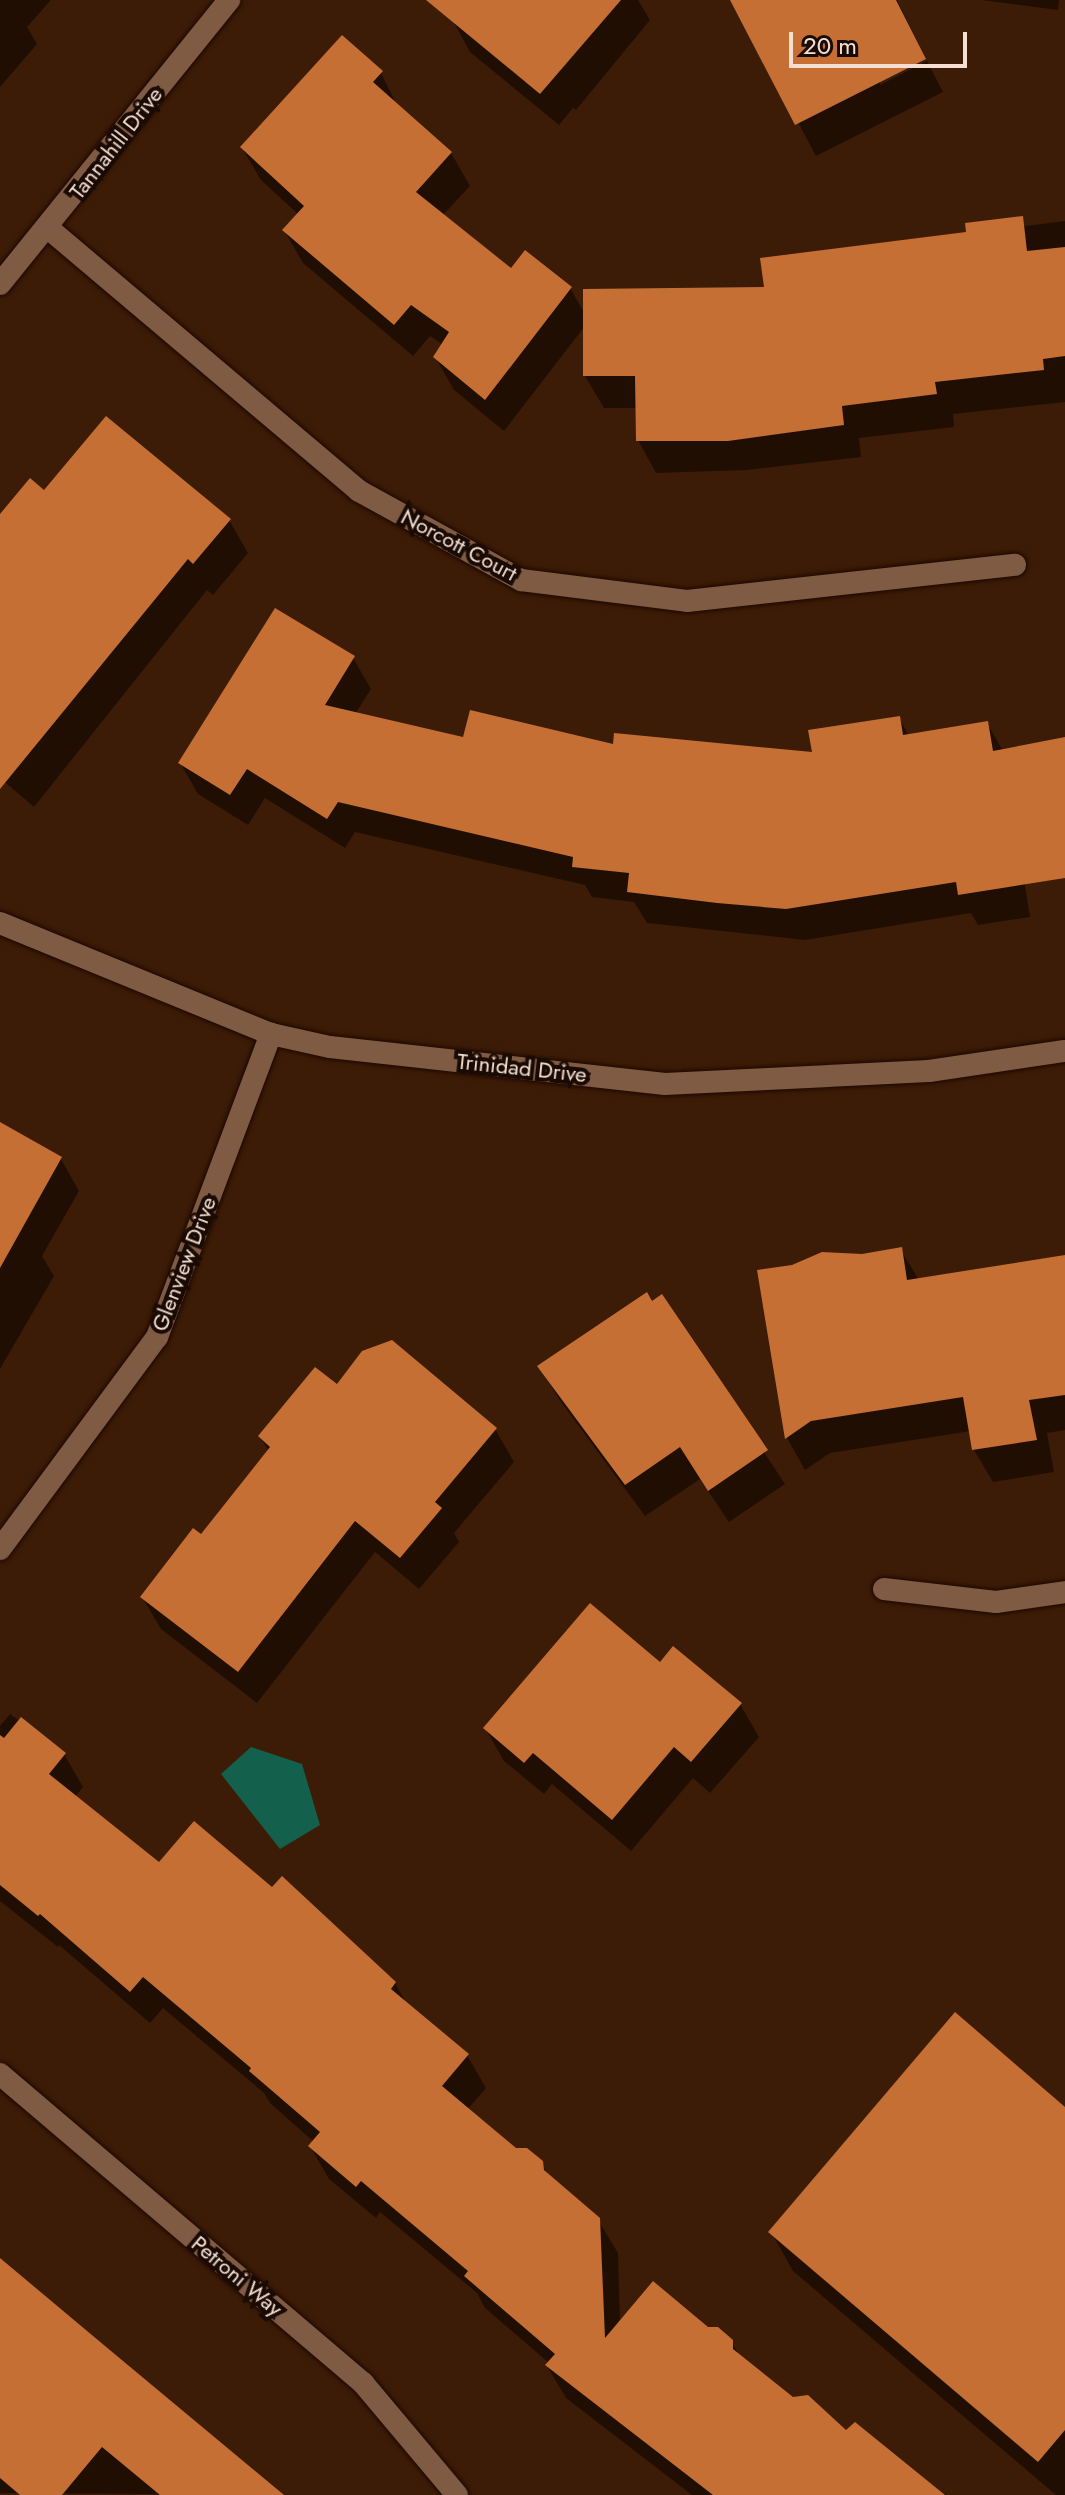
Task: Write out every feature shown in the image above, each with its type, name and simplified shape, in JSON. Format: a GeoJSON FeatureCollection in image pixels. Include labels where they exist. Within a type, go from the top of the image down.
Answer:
{"type":"FeatureCollection","features":[{"type":"Feature","properties":{"kind":"street","name":"Tannahill Drive"},"geometry":{"type":"LineString","coordinates":[[0,284],[229,0]]}},
{"type":"Feature","properties":{"kind":"street","name":"Norcott Court"},"geometry":{"type":"LineString","coordinates":[[48,228],[359,491],[521,580],[687,601],[1015,565]]}},
{"type":"Feature","properties":{"kind":"street","name":"Trinidad Drive"},"geometry":{"type":"LineString","coordinates":[[0,923],[271,1034],[330,1047],[665,1084],[929,1071],[1065,1051]]}},
{"type":"Feature","properties":{"kind":"street","name":"Glenview Drive"},"geometry":{"type":"LineString","coordinates":[[0,1549],[157,1337],[271,1034]]}},
{"type":"Feature","properties":{"kind":"street"},"geometry":{"type":"LineString","coordinates":[[884,1589],[996,1602],[1065,1592]]}},
{"type":"Feature","properties":{"kind":"street","name":"Petroni Way"},"geometry":{"type":"LineString","coordinates":[[0,2074],[363,2383],[457,2495]]}},
{"type":"Feature","properties":{"kind":"water"},"geometry":{"type":"Polygon","coordinates":[[[251,1747],[302,1764],[320,1825],[280,1849],[221,1774],[251,1747]]]}},
{"type":"Feature","properties":{"kind":"building"},"geometry":{"type":"Polygon","coordinates":[[[426,0],[621,0],[540,94],[426,0]]]}},
{"type":"Feature","properties":{"kind":"building"},"geometry":{"type":"Polygon","coordinates":[[[730,0],[896,0],[926,59],[795,125],[730,0]]]}},
{"type":"Feature","properties":{"kind":"building"},"geometry":{"type":"Polygon","coordinates":[[[342,35],[383,71],[373,82],[452,152],[416,192],[511,268],[525,250],[572,287],[485,400],[433,357],[449,332],[411,305],[394,325],[282,230],[304,206],[240,147],[342,35]]]}},
{"type":"Feature","properties":{"kind":"building"},"geometry":{"type":"Polygon","coordinates":[[[1023,216],[1027,251],[1065,247],[1065,356],[1043,359],[1044,370],[935,382],[937,394],[842,406],[844,425],[728,441],[636,441],[635,376],[583,376],[583,289],[764,287],[760,258],[966,232],[965,223],[1023,216]]]}},
{"type":"Feature","properties":{"kind":"building"},"geometry":{"type":"Polygon","coordinates":[[[106,416],[231,519],[193,564],[188,559],[0,789],[0,514],[30,478],[44,490],[106,416]]]}},
{"type":"Feature","properties":{"kind":"building"},"geometry":{"type":"Polygon","coordinates":[[[275,608],[355,656],[325,705],[463,737],[470,710],[613,744],[614,733],[812,752],[808,730],[900,716],[903,735],[988,721],[993,751],[1065,737],[1065,878],[958,895],[956,882],[786,909],[717,903],[627,892],[629,873],[572,867],[573,857],[338,802],[327,819],[247,769],[230,795],[178,763],[275,608]]]}},
{"type":"Feature","properties":{"kind":"building"},"geometry":{"type":"Polygon","coordinates":[[[0,1122],[62,1157],[0,1268],[0,1122]]]}},
{"type":"Feature","properties":{"kind":"building"},"geometry":{"type":"Polygon","coordinates":[[[902,1247],[907,1280],[1065,1255],[1065,1395],[1029,1400],[1037,1440],[972,1450],[963,1397],[811,1421],[785,1439],[757,1270],[792,1265],[822,1252],[862,1254],[902,1247]]]}},
{"type":"Feature","properties":{"kind":"building"},"geometry":{"type":"Polygon","coordinates":[[[647,1292],[652,1301],[662,1294],[768,1450],[708,1491],[680,1447],[625,1485],[537,1366],[647,1292]]]}},
{"type":"Feature","properties":{"kind":"building"},"geometry":{"type":"Polygon","coordinates":[[[392,1340],[497,1428],[435,1502],[442,1508],[400,1558],[355,1521],[238,1672],[140,1597],[193,1528],[201,1534],[270,1447],[258,1436],[315,1367],[337,1384],[362,1351],[392,1340]]]}},
{"type":"Feature","properties":{"kind":"building"},"geometry":{"type":"Polygon","coordinates":[[[590,1603],[660,1662],[673,1646],[742,1703],[691,1762],[674,1747],[612,1820],[533,1753],[524,1763],[483,1728],[590,1603]]]}},
{"type":"Feature","properties":{"kind":"building"},"geometry":{"type":"Polygon","coordinates":[[[21,1717],[66,1753],[49,1774],[159,1862],[194,1821],[272,1887],[282,1876],[396,1982],[391,1989],[469,2054],[442,2086],[516,2148],[527,2148],[543,2161],[544,2170],[600,2218],[605,2338],[653,2281],[708,2327],[718,2327],[733,2340],[733,2349],[793,2397],[808,2395],[846,2430],[855,2422],[945,2495],[713,2495],[545,2365],[555,2354],[464,2276],[468,2271],[361,2181],[356,2187],[308,2146],[320,2132],[249,2071],[251,2068],[143,1977],[130,1992],[40,1914],[38,1916],[0,1885],[0,1735],[4,1738],[21,1717]]]}},
{"type":"Feature","properties":{"kind":"building"},"geometry":{"type":"Polygon","coordinates":[[[955,2012],[1065,2107],[1065,2430],[1038,2462],[768,2232],[955,2012]]]}},
{"type":"Feature","properties":{"kind":"building"},"geometry":{"type":"Polygon","coordinates":[[[0,2258],[284,2495],[160,2495],[102,2447],[62,2495],[20,2495],[0,2478],[0,2258]]]}}]}
